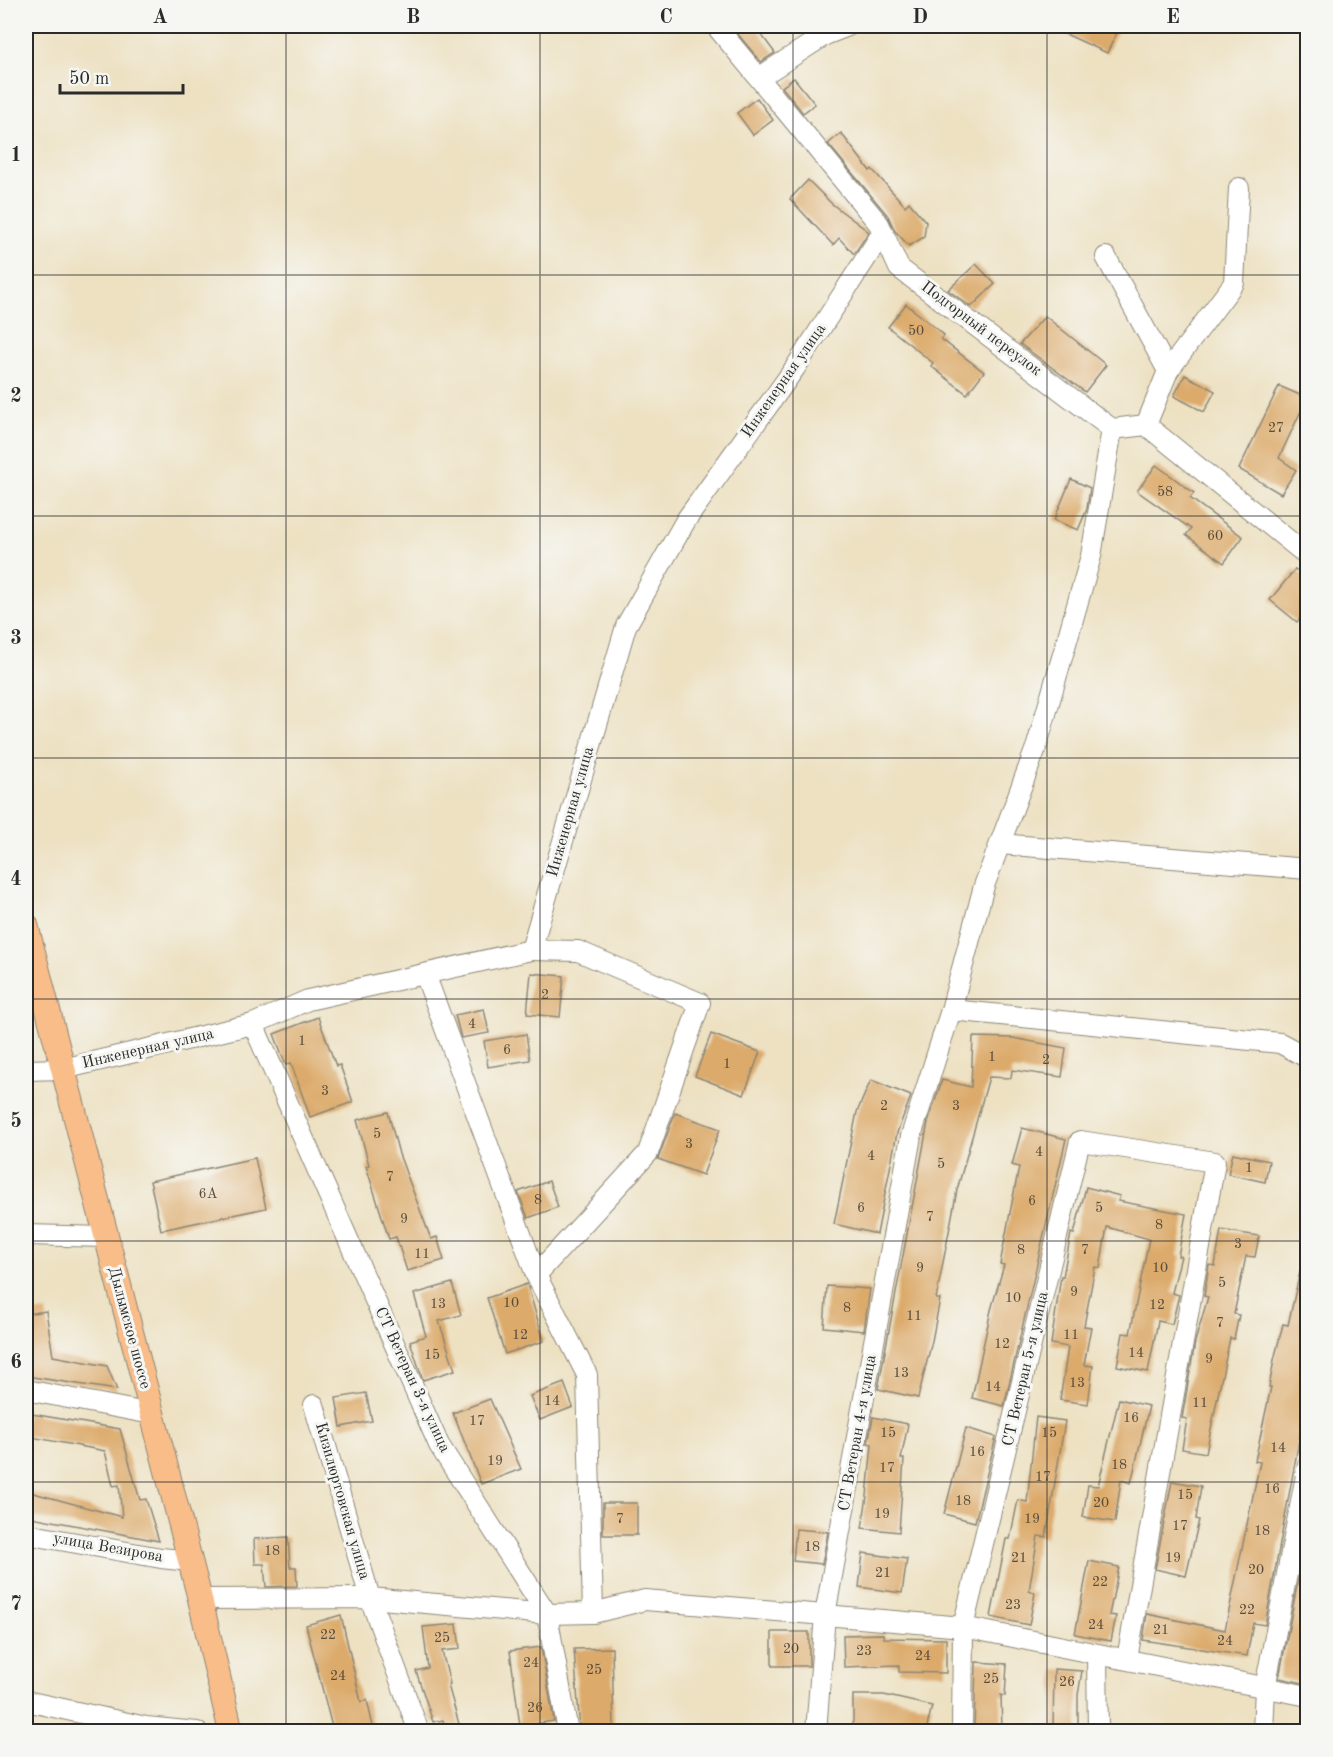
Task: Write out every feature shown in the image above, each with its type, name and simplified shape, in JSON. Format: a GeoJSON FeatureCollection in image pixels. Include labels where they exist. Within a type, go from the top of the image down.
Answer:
{"type":"FeatureCollection","features":[{"type":"Feature","properties":{"kind":"main road","name":"Дылымское шоссе"},"geometry":{"type":"LineString","coordinates":[[26,925],[200,1599],[231,1731]]}},
{"type":"Feature","properties":{"kind":"street","name":"Подгорный переулок"},"geometry":{"type":"LineString","coordinates":[[716,26],[879,224],[899,268],[1112,429]]}},
{"type":"Feature","properties":{"kind":"street"},"geometry":{"type":"LineString","coordinates":[[760,77],[825,35],[848,26]]}},
{"type":"Feature","properties":{"kind":"street"},"geometry":{"type":"LineString","coordinates":[[1146,425],[1168,371],[1234,283],[1239,188]]}},
{"type":"Feature","properties":{"kind":"street","name":"Инженерная улица"},"geometry":{"type":"LineString","coordinates":[[26,1070],[63,1069],[253,1024],[309,1000],[531,950],[626,626],[686,520],[795,368],[883,232]]}},
{"type":"Feature","properties":{"kind":"street"},"geometry":{"type":"LineString","coordinates":[[1106,257],[1168,371]]}},
{"type":"Feature","properties":{"kind":"street"},"geometry":{"type":"LineString","coordinates":[[1112,429],[1146,425],[1308,556]]}},
{"type":"Feature","properties":{"kind":"street","name":"СТ Ветеран 4-я улица"},"geometry":{"type":"LineString","coordinates":[[816,1731],[825,1615],[911,1136],[951,1010],[984,886],[1037,746],[1091,556],[1112,429]]}},
{"type":"Feature","properties":{"kind":"street"},"geometry":{"type":"LineString","coordinates":[[1000,844],[1308,869]]}},
{"type":"Feature","properties":{"kind":"street"},"geometry":{"type":"LineString","coordinates":[[531,950],[578,951],[700,1003],[648,1153],[536,1275]]}},
{"type":"Feature","properties":{"kind":"street"},"geometry":{"type":"LineString","coordinates":[[425,974],[536,1275],[587,1375],[593,1613]]}},
{"type":"Feature","properties":{"kind":"street"},"geometry":{"type":"LineString","coordinates":[[951,1010],[1280,1043],[1308,1058]]}},
{"type":"Feature","properties":{"kind":"street","name":"СТ Ветеран 3-я улица"},"geometry":{"type":"LineString","coordinates":[[253,1024],[439,1444],[547,1614],[568,1731]]}},
{"type":"Feature","properties":{"kind":"street","name":"СТ Ветеран 5-я улица"},"geometry":{"type":"LineString","coordinates":[[962,1731],[963,1627],[1080,1142],[1215,1162],[1127,1659]]}},
{"type":"Feature","properties":{"kind":"street"},"geometry":{"type":"LineString","coordinates":[[26,1235],[106,1237]]}},
{"type":"Feature","properties":{"kind":"street"},"geometry":{"type":"LineString","coordinates":[[26,1390],[152,1414]]}},
{"type":"Feature","properties":{"kind":"street","name":"Кизилюртовская улица"},"geometry":{"type":"LineString","coordinates":[[315,1405],[370,1598],[419,1731]]}},
{"type":"Feature","properties":{"kind":"street"},"geometry":{"type":"LineString","coordinates":[[1263,1731],[1264,1688],[1308,1465]]}},
{"type":"Feature","properties":{"kind":"street","name":"улица Везирова"},"geometry":{"type":"LineString","coordinates":[[26,1534],[160,1558],[190,1561]]}},
{"type":"Feature","properties":{"kind":"street"},"geometry":{"type":"LineString","coordinates":[[200,1599],[370,1598],[547,1614],[593,1613],[645,1600],[963,1627],[1308,1696]]}},
{"type":"Feature","properties":{"kind":"street"},"geometry":{"type":"LineString","coordinates":[[1097,1654],[1098,1731]]}},
{"type":"Feature","properties":{"kind":"street"},"geometry":{"type":"LineString","coordinates":[[26,1701],[146,1727],[197,1731]]}},
{"type":"Feature","properties":{"kind":"building"},"geometry":{"type":"Polygon","coordinates":[[[731,26],[755,26],[775,53],[761,62],[731,26]]]}},
{"type":"Feature","properties":{"kind":"building"},"geometry":{"type":"Polygon","coordinates":[[[1048,26],[1120,26],[1107,53],[1048,26]]]}},
{"type":"Feature","properties":{"kind":"building"},"geometry":{"type":"Polygon","coordinates":[[[794,78],[815,104],[803,113],[782,87],[794,78]]]}},
{"type":"Feature","properties":{"kind":"building"},"geometry":{"type":"Polygon","coordinates":[[[757,98],[773,120],[753,135],[737,113],[757,98]]]}},
{"type":"Feature","properties":{"kind":"building"},"geometry":{"type":"Polygon","coordinates":[[[841,133],[870,171],[872,169],[905,206],[909,202],[926,222],[924,237],[909,246],[895,231],[888,216],[828,144],[841,133]]]}},
{"type":"Feature","properties":{"kind":"building"},"geometry":{"type":"Polygon","coordinates":[[[808,180],[832,204],[869,232],[854,254],[839,238],[833,245],[790,199],[808,180]]]}},
{"type":"Feature","properties":{"kind":"building"},"geometry":{"type":"Polygon","coordinates":[[[976,264],[995,284],[971,307],[948,290],[976,264]]]}},
{"type":"Feature","properties":{"kind":"building"},"geometry":{"type":"Polygon","coordinates":[[[906,304],[944,335],[941,339],[984,372],[967,394],[931,366],[933,363],[888,327],[906,304]]]}},
{"type":"Feature","properties":{"kind":"building"},"geometry":{"type":"Polygon","coordinates":[[[1045,316],[1106,365],[1085,392],[1020,344],[1045,316]]]}},
{"type":"Feature","properties":{"kind":"building"},"geometry":{"type":"Polygon","coordinates":[[[1185,375],[1215,391],[1204,412],[1174,396],[1185,375]]]}},
{"type":"Feature","properties":{"kind":"building"},"geometry":{"type":"Polygon","coordinates":[[[1279,386],[1307,398],[1279,458],[1296,470],[1281,494],[1239,469],[1279,386]]]}},
{"type":"Feature","properties":{"kind":"building"},"geometry":{"type":"Polygon","coordinates":[[[1156,465],[1194,493],[1190,498],[1243,537],[1224,563],[1186,535],[1191,529],[1137,491],[1156,465]]]}},
{"type":"Feature","properties":{"kind":"building"},"geometry":{"type":"Polygon","coordinates":[[[1071,479],[1090,488],[1087,509],[1078,530],[1054,520],[1071,479]]]}},
{"type":"Feature","properties":{"kind":"building"},"geometry":{"type":"Polygon","coordinates":[[[1295,569],[1308,579],[1308,609],[1297,622],[1270,600],[1295,569]]]}},
{"type":"Feature","properties":{"kind":"building"},"geometry":{"type":"Polygon","coordinates":[[[531,973],[564,976],[560,1017],[527,1014],[531,973]]]}},
{"type":"Feature","properties":{"kind":"building"},"geometry":{"type":"Polygon","coordinates":[[[484,1009],[489,1033],[461,1038],[455,1015],[484,1009]]]}},
{"type":"Feature","properties":{"kind":"building"},"geometry":{"type":"Polygon","coordinates":[[[318,1017],[336,1066],[340,1065],[353,1102],[310,1117],[291,1063],[286,1065],[274,1034],[318,1017]]]}},
{"type":"Feature","properties":{"kind":"building"},"geometry":{"type":"Polygon","coordinates":[[[526,1034],[530,1060],[488,1067],[484,1041],[526,1034]]]}},
{"type":"Feature","properties":{"kind":"building"},"geometry":{"type":"Polygon","coordinates":[[[711,1034],[760,1052],[744,1095],[695,1076],[711,1034]]]}},
{"type":"Feature","properties":{"kind":"building"},"geometry":{"type":"Polygon","coordinates":[[[973,1037],[1013,1038],[1066,1048],[1062,1077],[1012,1070],[1011,1078],[989,1077],[957,1190],[936,1299],[940,1299],[918,1398],[878,1389],[928,1122],[942,1080],[971,1087],[973,1037]]]}},
{"type":"Feature","properties":{"kind":"building"},"geometry":{"type":"Polygon","coordinates":[[[871,1080],[911,1096],[897,1133],[877,1234],[834,1224],[857,1112],[871,1080]]]}},
{"type":"Feature","properties":{"kind":"building"},"geometry":{"type":"Polygon","coordinates":[[[388,1112],[399,1154],[431,1239],[437,1237],[444,1260],[407,1271],[396,1237],[389,1239],[366,1166],[369,1165],[357,1120],[388,1112]]]}},
{"type":"Feature","properties":{"kind":"building"},"geometry":{"type":"Polygon","coordinates":[[[675,1113],[720,1129],[703,1175],[658,1159],[675,1113]]]}},
{"type":"Feature","properties":{"kind":"building"},"geometry":{"type":"Polygon","coordinates":[[[1022,1128],[1066,1139],[1004,1406],[972,1398],[991,1310],[1004,1265],[1000,1264],[1019,1167],[1012,1165],[1022,1128]]]}},
{"type":"Feature","properties":{"kind":"building"},"geometry":{"type":"Polygon","coordinates":[[[1233,1153],[1269,1161],[1265,1182],[1228,1174],[1233,1153]]]}},
{"type":"Feature","properties":{"kind":"building"},"geometry":{"type":"Polygon","coordinates":[[[255,1158],[266,1208],[161,1230],[150,1181],[255,1158]]]}},
{"type":"Feature","properties":{"kind":"building"},"geometry":{"type":"Polygon","coordinates":[[[549,1181],[558,1207],[528,1218],[518,1192],[549,1181]]]}},
{"type":"Feature","properties":{"kind":"building"},"geometry":{"type":"Polygon","coordinates":[[[1086,1187],[1120,1196],[1118,1201],[1186,1214],[1178,1256],[1181,1256],[1172,1293],[1179,1295],[1172,1324],[1158,1321],[1148,1372],[1117,1366],[1123,1333],[1130,1334],[1149,1239],[1107,1227],[1100,1268],[1095,1267],[1084,1326],[1091,1327],[1084,1365],[1093,1366],[1088,1404],[1060,1400],[1068,1347],[1051,1344],[1061,1276],[1063,1277],[1071,1233],[1074,1234],[1086,1187]]]}},
{"type":"Feature","properties":{"kind":"building"},"geometry":{"type":"Polygon","coordinates":[[[1221,1230],[1259,1236],[1255,1257],[1246,1256],[1234,1314],[1239,1315],[1234,1339],[1230,1338],[1206,1453],[1182,1449],[1187,1419],[1182,1418],[1195,1342],[1208,1297],[1204,1296],[1209,1265],[1215,1266],[1221,1230]]]}},
{"type":"Feature","properties":{"kind":"building"},"geometry":{"type":"Polygon","coordinates":[[[1302,1263],[1308,1264],[1308,1392],[1265,1625],[1253,1623],[1247,1656],[1143,1640],[1147,1614],[1225,1630],[1260,1462],[1255,1461],[1271,1387],[1269,1387],[1274,1360],[1283,1324],[1288,1325],[1302,1263]]]}},
{"type":"Feature","properties":{"kind":"building"},"geometry":{"type":"Polygon","coordinates":[[[452,1283],[461,1315],[439,1321],[455,1370],[423,1380],[410,1341],[426,1336],[414,1294],[452,1283]]]}},
{"type":"Feature","properties":{"kind":"building"},"geometry":{"type":"Polygon","coordinates":[[[527,1284],[544,1341],[505,1354],[487,1298],[527,1284]]]}},
{"type":"Feature","properties":{"kind":"building"},"geometry":{"type":"Polygon","coordinates":[[[827,1286],[870,1289],[864,1331],[824,1327],[827,1286]]]}},
{"type":"Feature","properties":{"kind":"building"},"geometry":{"type":"Polygon","coordinates":[[[46,1311],[53,1356],[107,1366],[117,1390],[26,1376],[26,1314],[46,1311]]]}},
{"type":"Feature","properties":{"kind":"building"},"geometry":{"type":"Polygon","coordinates":[[[564,1383],[573,1407],[540,1420],[530,1396],[564,1383]]]}},
{"type":"Feature","properties":{"kind":"building"},"geometry":{"type":"Polygon","coordinates":[[[366,1393],[372,1421],[341,1427],[336,1398],[366,1393]]]}},
{"type":"Feature","properties":{"kind":"building"},"geometry":{"type":"Polygon","coordinates":[[[490,1399],[521,1469],[481,1484],[453,1413],[490,1399]]]}},
{"type":"Feature","properties":{"kind":"building"},"geometry":{"type":"Polygon","coordinates":[[[1119,1399],[1149,1406],[1131,1483],[1121,1480],[1115,1522],[1083,1517],[1088,1485],[1098,1486],[1119,1399]]]}},
{"type":"Feature","properties":{"kind":"building"},"geometry":{"type":"Polygon","coordinates":[[[26,1413],[120,1429],[140,1500],[146,1499],[159,1541],[26,1516],[26,1491],[122,1517],[119,1485],[113,1486],[105,1451],[26,1436],[26,1413]]]}},
{"type":"Feature","properties":{"kind":"building"},"geometry":{"type":"Polygon","coordinates":[[[873,1417],[908,1424],[901,1459],[904,1459],[899,1532],[862,1528],[872,1444],[868,1443],[873,1417]]]}},
{"type":"Feature","properties":{"kind":"building"},"geometry":{"type":"Polygon","coordinates":[[[1036,1417],[1065,1421],[1046,1537],[1038,1536],[1029,1591],[1035,1593],[1029,1625],[991,1617],[1006,1539],[1010,1539],[1018,1500],[1027,1502],[1036,1417]]]}},
{"type":"Feature","properties":{"kind":"building"},"geometry":{"type":"Polygon","coordinates":[[[966,1428],[996,1437],[975,1522],[944,1514],[966,1428]]]}},
{"type":"Feature","properties":{"kind":"building"},"geometry":{"type":"Polygon","coordinates":[[[1172,1481],[1201,1486],[1196,1519],[1199,1520],[1186,1576],[1155,1569],[1172,1481]]]}},
{"type":"Feature","properties":{"kind":"building"},"geometry":{"type":"Polygon","coordinates":[[[603,1503],[637,1503],[637,1535],[603,1535],[603,1503]]]}},
{"type":"Feature","properties":{"kind":"building"},"geometry":{"type":"Polygon","coordinates":[[[796,1529],[828,1532],[822,1564],[793,1561],[796,1529]]]}},
{"type":"Feature","properties":{"kind":"building"},"geometry":{"type":"Polygon","coordinates":[[[288,1537],[290,1567],[296,1567],[297,1586],[266,1587],[264,1564],[255,1564],[254,1539],[288,1537]]]}},
{"type":"Feature","properties":{"kind":"building"},"geometry":{"type":"Polygon","coordinates":[[[863,1553],[907,1559],[902,1593],[859,1587],[863,1553]]]}},
{"type":"Feature","properties":{"kind":"building"},"geometry":{"type":"Polygon","coordinates":[[[1303,1555],[1308,1556],[1308,1684],[1279,1678],[1303,1555]]]}},
{"type":"Feature","properties":{"kind":"building"},"geometry":{"type":"Polygon","coordinates":[[[1089,1561],[1119,1567],[1109,1615],[1116,1616],[1111,1641],[1075,1634],[1089,1561]]]}},
{"type":"Feature","properties":{"kind":"building"},"geometry":{"type":"Polygon","coordinates":[[[341,1615],[361,1702],[367,1700],[374,1731],[333,1731],[306,1625],[341,1615]]]}},
{"type":"Feature","properties":{"kind":"building"},"geometry":{"type":"Polygon","coordinates":[[[457,1624],[460,1649],[442,1651],[450,1684],[448,1685],[461,1731],[446,1731],[443,1720],[433,1722],[416,1671],[428,1668],[423,1627],[457,1624]]]}},
{"type":"Feature","properties":{"kind":"building"},"geometry":{"type":"Polygon","coordinates":[[[772,1632],[809,1632],[809,1666],[772,1666],[772,1632]]]}},
{"type":"Feature","properties":{"kind":"building"},"geometry":{"type":"Polygon","coordinates":[[[883,1634],[884,1638],[946,1639],[946,1673],[899,1672],[899,1665],[844,1667],[843,1635],[883,1634]]]}},
{"type":"Feature","properties":{"kind":"building"},"geometry":{"type":"Polygon","coordinates":[[[541,1647],[554,1721],[520,1726],[510,1651],[541,1647]]]}},
{"type":"Feature","properties":{"kind":"building"},"geometry":{"type":"Polygon","coordinates":[[[612,1648],[614,1729],[580,1731],[574,1649],[612,1648]]]}},
{"type":"Feature","properties":{"kind":"building"},"geometry":{"type":"Polygon","coordinates":[[[976,1662],[1007,1664],[1005,1696],[1001,1695],[1002,1731],[974,1731],[976,1662]]]}},
{"type":"Feature","properties":{"kind":"building"},"geometry":{"type":"Polygon","coordinates":[[[1054,1669],[1082,1671],[1078,1695],[1078,1731],[1053,1731],[1054,1669]]]}},
{"type":"Feature","properties":{"kind":"building"},"geometry":{"type":"Polygon","coordinates":[[[853,1695],[884,1695],[932,1706],[926,1731],[853,1731],[853,1695]]]}}]}
